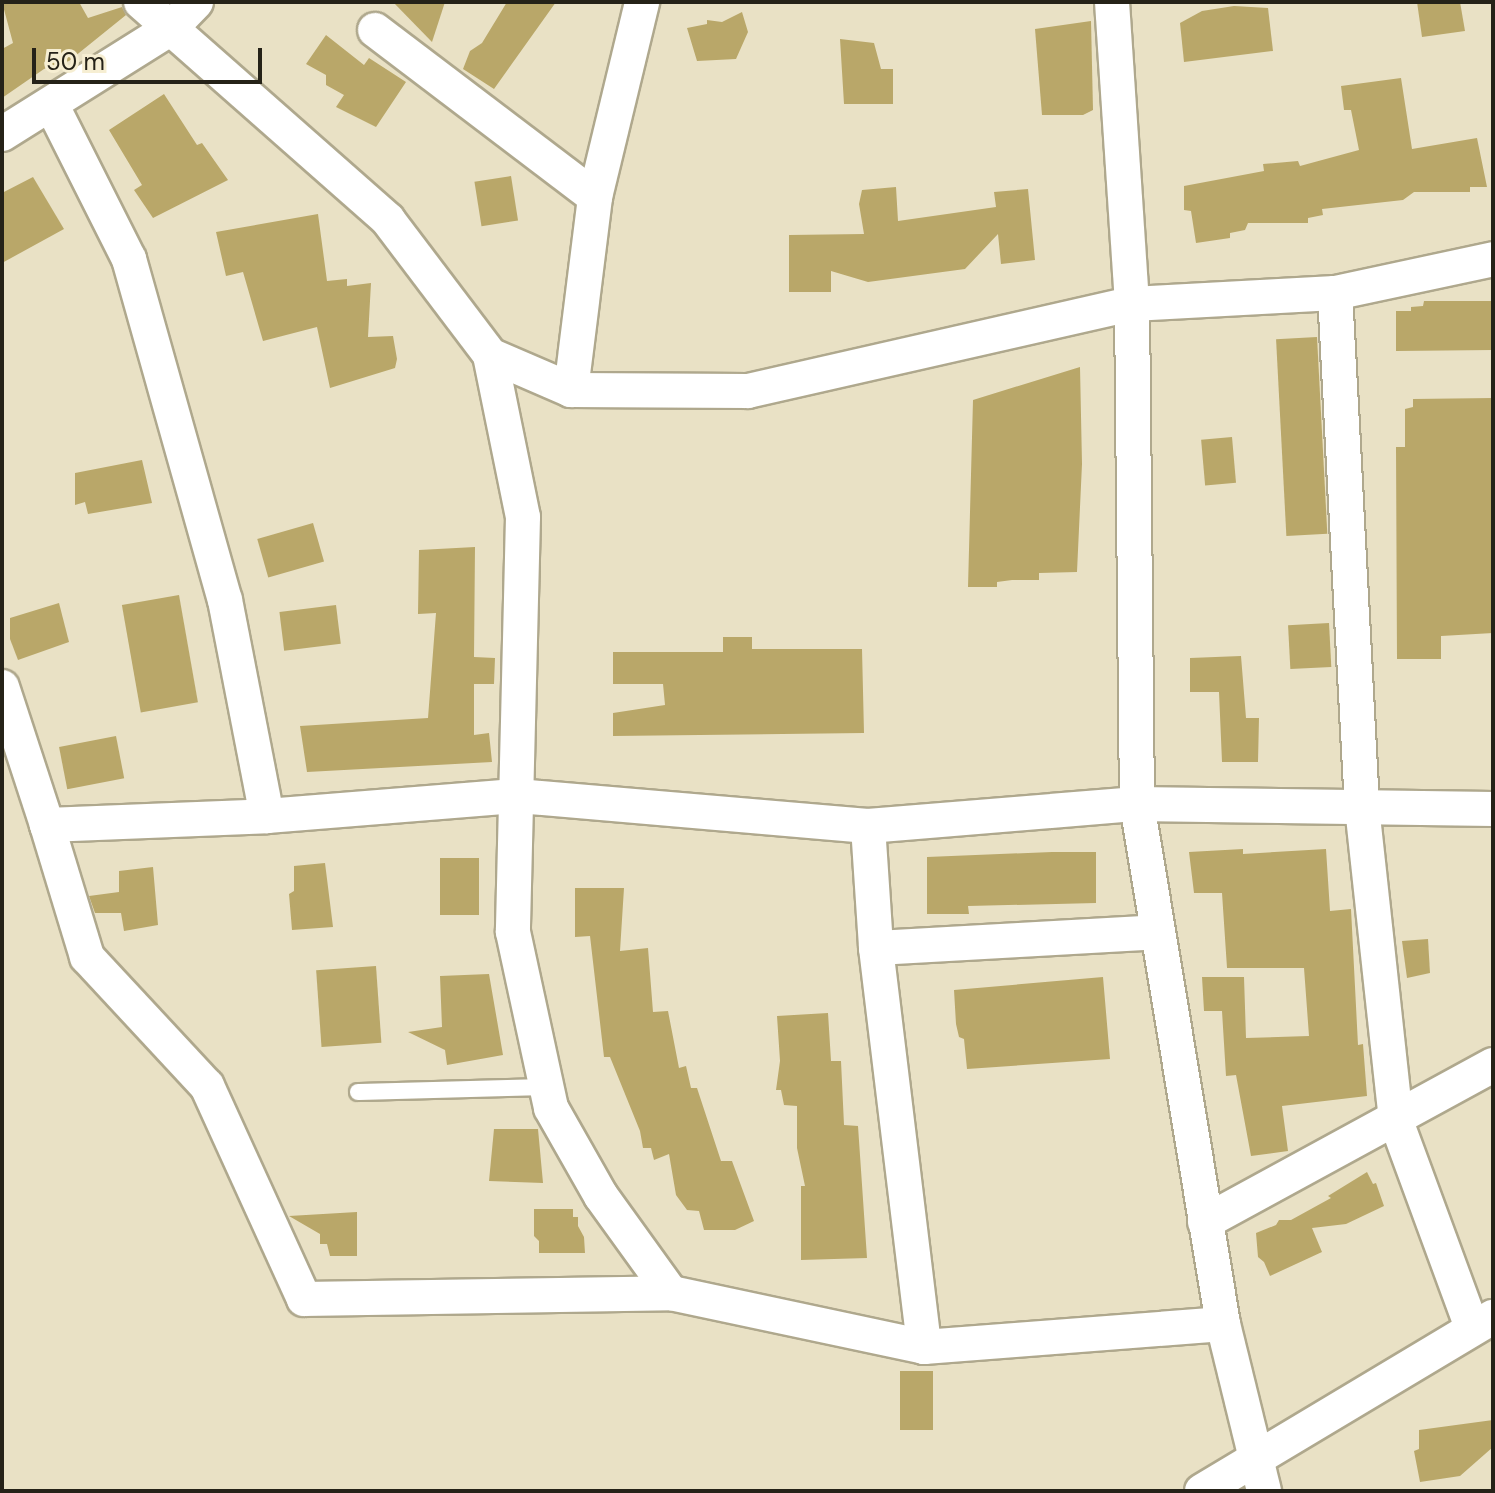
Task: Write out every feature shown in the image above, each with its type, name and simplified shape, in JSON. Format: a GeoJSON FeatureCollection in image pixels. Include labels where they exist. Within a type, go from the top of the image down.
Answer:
{"type":"FeatureCollection","features":[{"type":"Feature","properties":{"kind":"street"},"geometry":{"type":"LineString","coordinates":[[141,2],[388,220],[490,355],[523,517],[513,932],[551,1108],[601,1196],[671,1293]]}},
{"type":"Feature","properties":{"kind":"street"},"geometry":{"type":"LineString","coordinates":[[2,134],[171,28],[196,2]]}},
{"type":"Feature","properties":{"kind":"street"},"geometry":{"type":"LineString","coordinates":[[571,390],[595,197],[643,2]]}},
{"type":"Feature","properties":{"kind":"street"},"geometry":{"type":"LineString","coordinates":[[1112,2],[1132,304],[1137,804],[1223,1324],[1264,1491]]}},
{"type":"Feature","properties":{"kind":"street"},"geometry":{"type":"LineString","coordinates":[[375,30],[595,197]]}},
{"type":"Feature","properties":{"kind":"street"},"geometry":{"type":"LineString","coordinates":[[51,104],[129,259],[225,600],[267,816]]}},
{"type":"Feature","properties":{"kind":"street"},"geometry":{"type":"LineString","coordinates":[[490,355],[571,390],[748,391],[1132,304],[1335,293],[1493,259]]}},
{"type":"Feature","properties":{"kind":"street"},"geometry":{"type":"LineString","coordinates":[[1202,1491],[1482,1323],[1396,1121],[1362,807],[1335,293]]}},
{"type":"Feature","properties":{"kind":"street"},"geometry":{"type":"LineString","coordinates":[[2,687],[87,957],[207,1086],[304,1299],[671,1293],[924,1347],[1223,1324]]}},
{"type":"Feature","properties":{"kind":"street"},"geometry":{"type":"LineString","coordinates":[[47,825],[267,816],[518,796],[868,826],[1137,804],[1493,809]]}},
{"type":"Feature","properties":{"kind":"street"},"geometry":{"type":"LineString","coordinates":[[868,826],[876,948],[924,1347]]}},
{"type":"Feature","properties":{"kind":"street"},"geometry":{"type":"LineString","coordinates":[[876,948],[1158,932]]}},
{"type":"Feature","properties":{"kind":"street"},"geometry":{"type":"LineString","coordinates":[[1205,1222],[1396,1121],[1493,1065]]}},
{"type":"Feature","properties":{"kind":"lane"},"geometry":{"type":"LineString","coordinates":[[358,1092],[546,1087]]}},
{"type":"Feature","properties":{"kind":"building"},"geometry":{"type":"Polygon","coordinates":[[[2,2],[79,2],[88,18],[122,7],[126,15],[69,61],[44,69],[2,98],[2,49],[13,43],[2,2]]]}},
{"type":"Feature","properties":{"kind":"building"},"geometry":{"type":"Polygon","coordinates":[[[393,2],[445,2],[432,42],[393,2]]]}},
{"type":"Feature","properties":{"kind":"building"},"geometry":{"type":"Polygon","coordinates":[[[507,2],[556,2],[494,89],[463,69],[470,51],[482,43],[507,2]]]}},
{"type":"Feature","properties":{"kind":"building"},"geometry":{"type":"Polygon","coordinates":[[[1417,2],[1460,2],[1465,31],[1422,37],[1417,2]]]}},
{"type":"Feature","properties":{"kind":"building"},"geometry":{"type":"Polygon","coordinates":[[[1234,6],[1268,8],[1273,51],[1184,62],[1180,23],[1202,11],[1234,6]]]}},
{"type":"Feature","properties":{"kind":"building"},"geometry":{"type":"Polygon","coordinates":[[[742,12],[748,32],[736,59],[697,61],[687,28],[707,24],[707,20],[722,22],[742,12]]]}},
{"type":"Feature","properties":{"kind":"building"},"geometry":{"type":"Polygon","coordinates":[[[1091,21],[1093,110],[1083,115],[1042,115],[1035,29],[1091,21]]]}},
{"type":"Feature","properties":{"kind":"building"},"geometry":{"type":"Polygon","coordinates":[[[326,35],[364,65],[369,58],[406,82],[376,127],[336,107],[344,95],[326,85],[326,75],[306,64],[326,35]]]}},
{"type":"Feature","properties":{"kind":"building"},"geometry":{"type":"Polygon","coordinates":[[[840,39],[874,43],[881,69],[893,69],[893,104],[844,104],[840,39]]]}},
{"type":"Feature","properties":{"kind":"building"},"geometry":{"type":"Polygon","coordinates":[[[1401,78],[1412,149],[1477,138],[1487,187],[1470,187],[1470,192],[1414,192],[1403,200],[1322,209],[1323,215],[1308,218],[1308,223],[1248,223],[1245,230],[1230,233],[1230,238],[1196,243],[1191,211],[1184,210],[1184,186],[1264,171],[1263,164],[1298,161],[1300,166],[1359,150],[1351,110],[1344,110],[1341,86],[1401,78]]]}},
{"type":"Feature","properties":{"kind":"building"},"geometry":{"type":"Polygon","coordinates":[[[164,94],[197,145],[202,143],[228,180],[153,218],[134,190],[142,185],[109,130],[164,94]]]}},
{"type":"Feature","properties":{"kind":"building"},"geometry":{"type":"Polygon","coordinates":[[[511,176],[518,220],[481,226],[474,182],[511,176]]]}},
{"type":"Feature","properties":{"kind":"building"},"geometry":{"type":"Polygon","coordinates":[[[33,177],[64,229],[2,263],[2,193],[33,177]]]}},
{"type":"Feature","properties":{"kind":"building"},"geometry":{"type":"Polygon","coordinates":[[[896,187],[898,221],[996,207],[994,192],[1028,189],[1035,260],[1001,264],[998,234],[965,269],[868,282],[831,271],[831,292],[789,292],[789,235],[864,234],[859,204],[862,190],[896,187]]]}},
{"type":"Feature","properties":{"kind":"building"},"geometry":{"type":"Polygon","coordinates":[[[318,214],[327,281],[347,279],[347,286],[371,283],[368,337],[393,336],[397,359],[395,368],[330,388],[317,327],[263,341],[243,272],[226,276],[216,232],[318,214]]]}},
{"type":"Feature","properties":{"kind":"building"},"geometry":{"type":"Polygon","coordinates":[[[1424,301],[1493,301],[1493,350],[1396,351],[1396,311],[1411,311],[1411,307],[1423,306],[1424,301]]]}},
{"type":"Feature","properties":{"kind":"building"},"geometry":{"type":"Polygon","coordinates":[[[1317,337],[1327,534],[1286,536],[1276,339],[1317,337]]]}},
{"type":"Feature","properties":{"kind":"building"},"geometry":{"type":"Polygon","coordinates":[[[1080,367],[1082,464],[1077,572],[1039,573],[1039,580],[997,582],[997,587],[968,587],[973,400],[1080,367]]]}},
{"type":"Feature","properties":{"kind":"building"},"geometry":{"type":"Polygon","coordinates":[[[1493,398],[1493,633],[1441,636],[1441,659],[1397,659],[1396,447],[1405,447],[1405,409],[1413,407],[1413,399],[1493,398]]]}},
{"type":"Feature","properties":{"kind":"building"},"geometry":{"type":"Polygon","coordinates":[[[1232,437],[1236,483],[1205,486],[1201,440],[1232,437]]]}},
{"type":"Feature","properties":{"kind":"building"},"geometry":{"type":"Polygon","coordinates":[[[142,460],[152,503],[88,514],[85,502],[75,505],[75,473],[142,460]]]}},
{"type":"Feature","properties":{"kind":"building"},"geometry":{"type":"Polygon","coordinates":[[[313,523],[324,561],[268,577],[257,539],[313,523]]]}},
{"type":"Feature","properties":{"kind":"building"},"geometry":{"type":"Polygon","coordinates":[[[475,547],[474,657],[495,658],[494,684],[474,684],[474,735],[489,733],[492,762],[307,772],[300,726],[428,718],[436,613],[418,614],[419,550],[475,547]]]}},
{"type":"Feature","properties":{"kind":"building"},"geometry":{"type":"Polygon","coordinates":[[[179,595],[198,702],[141,712],[122,605],[179,595]]]}},
{"type":"Feature","properties":{"kind":"building"},"geometry":{"type":"Polygon","coordinates":[[[59,603],[69,642],[18,660],[10,639],[10,618],[59,603]]]}},
{"type":"Feature","properties":{"kind":"building"},"geometry":{"type":"Polygon","coordinates":[[[336,605],[341,644],[284,651],[279,612],[336,605]]]}},
{"type":"Feature","properties":{"kind":"building"},"geometry":{"type":"Polygon","coordinates":[[[1329,623],[1331,667],[1290,669],[1288,625],[1329,623]]]}},
{"type":"Feature","properties":{"kind":"building"},"geometry":{"type":"Polygon","coordinates":[[[723,637],[752,637],[752,649],[862,649],[864,733],[613,736],[613,713],[665,705],[663,684],[613,684],[613,652],[723,652],[723,637]]]}},
{"type":"Feature","properties":{"kind":"building"},"geometry":{"type":"Polygon","coordinates":[[[1241,656],[1246,718],[1259,718],[1258,762],[1222,762],[1219,692],[1190,692],[1190,658],[1241,656]]]}},
{"type":"Feature","properties":{"kind":"building"},"geometry":{"type":"Polygon","coordinates":[[[116,736],[124,778],[67,789],[59,747],[116,736]]]}},
{"type":"Feature","properties":{"kind":"building"},"geometry":{"type":"Polygon","coordinates":[[[1243,849],[1243,854],[1326,849],[1330,911],[1351,909],[1358,1045],[1363,1044],[1367,1096],[1282,1106],[1288,1151],[1251,1156],[1236,1075],[1226,1076],[1222,1011],[1204,1011],[1202,977],[1244,977],[1246,1038],[1309,1036],[1304,968],[1227,968],[1222,893],[1194,893],[1189,852],[1243,849]]]}},
{"type":"Feature","properties":{"kind":"building"},"geometry":{"type":"Polygon","coordinates":[[[1096,852],[1096,903],[968,906],[969,914],[927,914],[927,857],[1096,852]]]}},
{"type":"Feature","properties":{"kind":"building"},"geometry":{"type":"Polygon","coordinates":[[[440,858],[479,858],[479,915],[440,915],[440,858]]]}},
{"type":"Feature","properties":{"kind":"building"},"geometry":{"type":"Polygon","coordinates":[[[325,863],[333,927],[292,930],[289,894],[294,891],[294,866],[325,863]]]}},
{"type":"Feature","properties":{"kind":"building"},"geometry":{"type":"Polygon","coordinates":[[[153,867],[158,925],[124,931],[121,913],[95,913],[89,896],[119,892],[119,871],[153,867]]]}},
{"type":"Feature","properties":{"kind":"building"},"geometry":{"type":"Polygon","coordinates":[[[575,888],[624,888],[620,951],[648,948],[653,1012],[668,1011],[679,1068],[686,1066],[691,1088],[697,1088],[721,1161],[732,1161],[754,1221],[735,1230],[704,1230],[699,1211],[687,1210],[676,1195],[669,1154],[654,1160],[651,1148],[643,1148],[640,1131],[610,1057],[604,1057],[590,936],[575,937],[575,888]]]}},
{"type":"Feature","properties":{"kind":"building"},"geometry":{"type":"Polygon","coordinates":[[[1428,939],[1430,973],[1407,978],[1402,941],[1428,939]]]}},
{"type":"Feature","properties":{"kind":"building"},"geometry":{"type":"Polygon","coordinates":[[[376,966],[381,1043],[322,1047],[316,970],[376,966]]]}},
{"type":"Feature","properties":{"kind":"building"},"geometry":{"type":"Polygon","coordinates":[[[489,974],[503,1055],[447,1065],[445,1050],[408,1032],[442,1027],[440,976],[489,974]]]}},
{"type":"Feature","properties":{"kind":"building"},"geometry":{"type":"Polygon","coordinates":[[[1103,977],[1110,1059],[967,1069],[964,1039],[959,1037],[956,1024],[954,990],[1103,977]]]}},
{"type":"Feature","properties":{"kind":"building"},"geometry":{"type":"Polygon","coordinates":[[[828,1013],[831,1061],[841,1061],[844,1125],[858,1126],[867,1258],[801,1260],[801,1186],[805,1186],[797,1148],[797,1106],[784,1105],[781,1090],[776,1090],[780,1061],[777,1016],[828,1013]]]}},
{"type":"Feature","properties":{"kind":"building"},"geometry":{"type":"Polygon","coordinates":[[[494,1129],[538,1129],[543,1183],[489,1181],[494,1129]]]}},
{"type":"Feature","properties":{"kind":"building"},"geometry":{"type":"Polygon","coordinates":[[[1367,1172],[1373,1184],[1376,1183],[1384,1206],[1346,1224],[1312,1228],[1322,1252],[1270,1276],[1264,1262],[1258,1257],[1256,1233],[1276,1225],[1279,1220],[1291,1220],[1331,1198],[1328,1196],[1367,1172]]]}},
{"type":"Feature","properties":{"kind":"building"},"geometry":{"type":"Polygon","coordinates":[[[534,1209],[573,1209],[573,1217],[578,1217],[578,1226],[584,1237],[585,1253],[539,1253],[539,1241],[534,1236],[534,1209]]]}},
{"type":"Feature","properties":{"kind":"building"},"geometry":{"type":"Polygon","coordinates":[[[357,1212],[357,1256],[330,1256],[327,1244],[320,1244],[320,1234],[289,1216],[357,1212]]]}},
{"type":"Feature","properties":{"kind":"building"},"geometry":{"type":"Polygon","coordinates":[[[900,1371],[933,1371],[933,1430],[900,1430],[900,1371]]]}},
{"type":"Feature","properties":{"kind":"building"},"geometry":{"type":"Polygon","coordinates":[[[1493,1420],[1493,1447],[1460,1476],[1420,1482],[1414,1451],[1419,1449],[1419,1430],[1493,1420]]]}}]}
